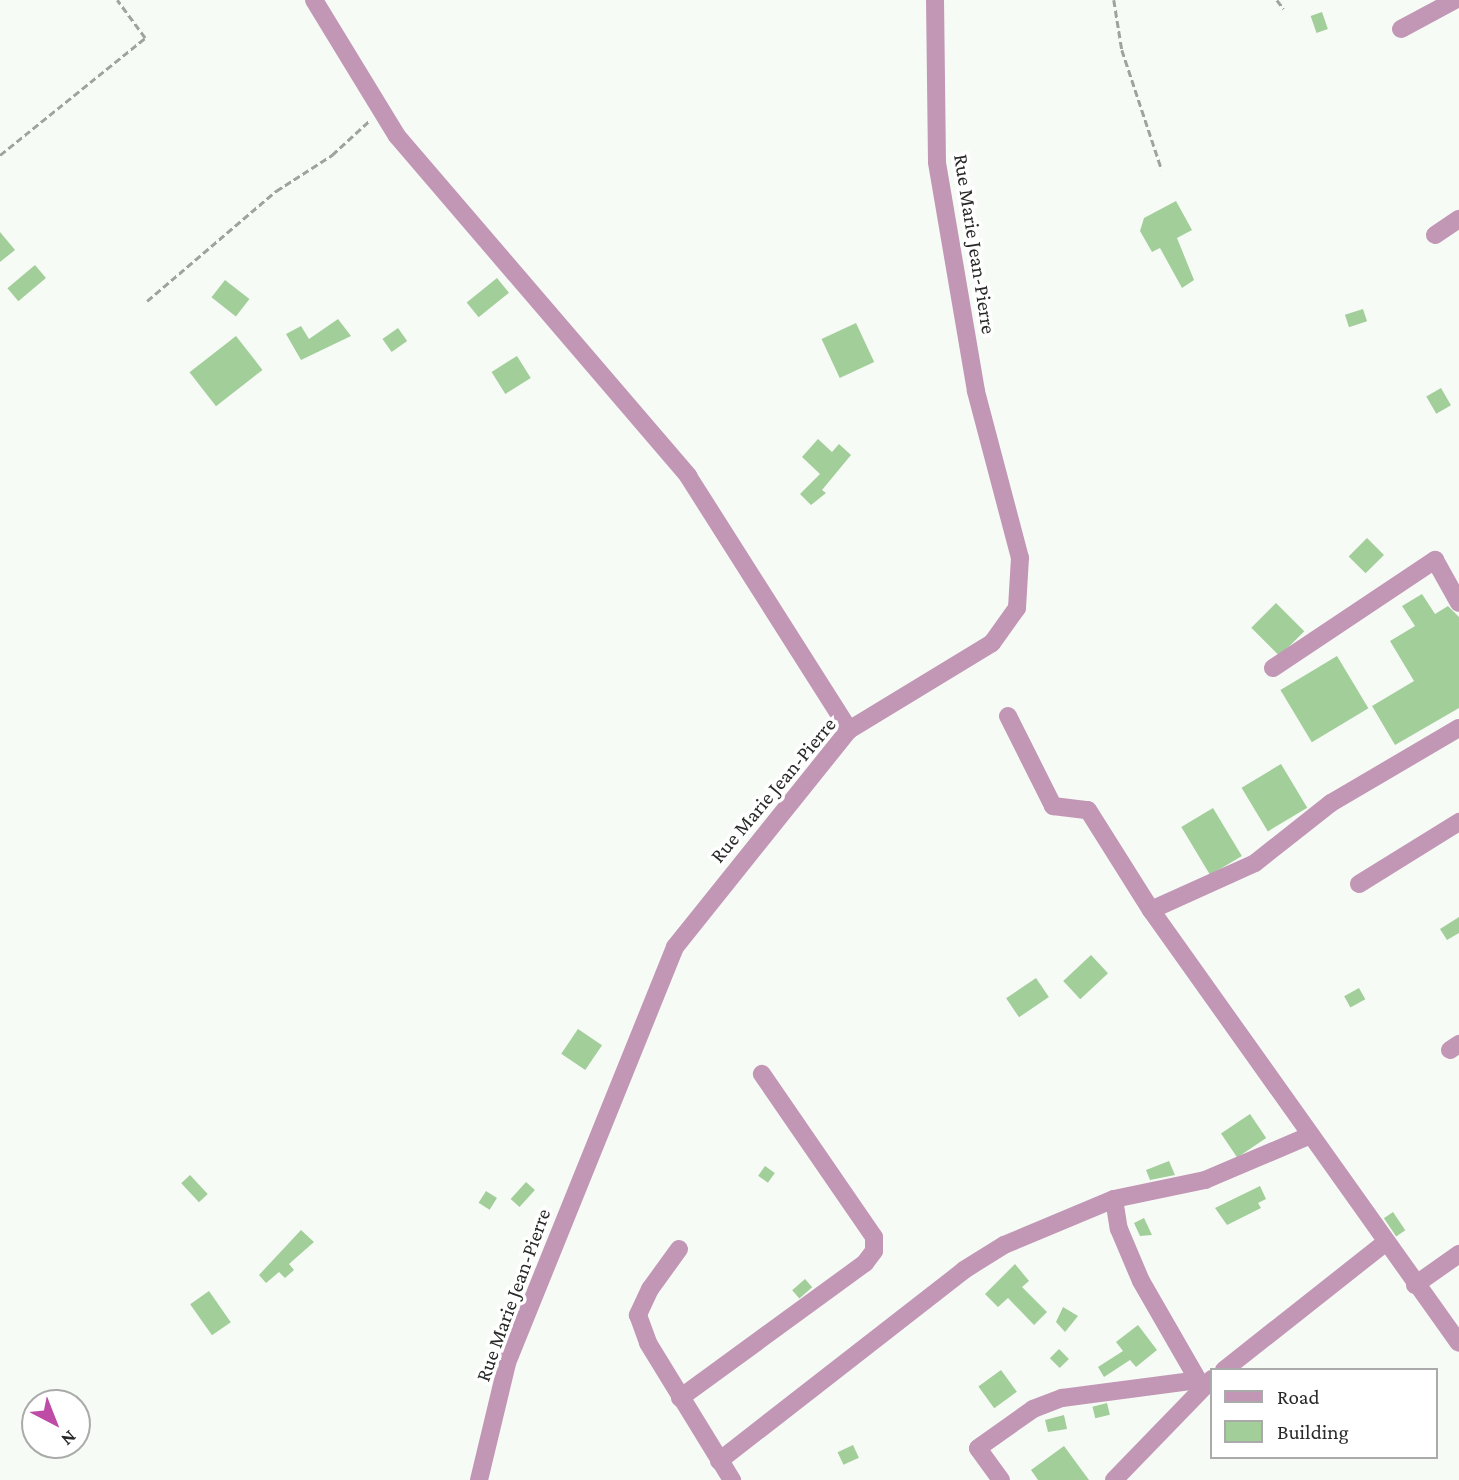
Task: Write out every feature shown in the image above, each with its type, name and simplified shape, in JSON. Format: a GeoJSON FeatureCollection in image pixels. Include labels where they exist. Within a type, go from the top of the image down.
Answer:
{"type":"FeatureCollection","features":[{"type":"Feature","properties":{"kind":"street"},"geometry":{"type":"LineString","coordinates":[[314,0],[397,136],[688,476],[849,730]]}},
{"type":"Feature","properties":{"kind":"street","name":"Rue Marie Jean-Pierre"},"geometry":{"type":"LineString","coordinates":[[479,1480],[507,1363],[675,947],[849,730],[992,643],[1017,608],[1020,558],[976,391],[937,162],[935,0]]}},
{"type":"Feature","properties":{"kind":"street"},"geometry":{"type":"LineString","coordinates":[[1401,29],[1455,0]]}},
{"type":"Feature","properties":{"kind":"street"},"geometry":{"type":"LineString","coordinates":[[1435,235],[1459,219]]}},
{"type":"Feature","properties":{"kind":"street"},"geometry":{"type":"LineString","coordinates":[[1273,668],[1435,560],[1459,603]]}},
{"type":"Feature","properties":{"kind":"street"},"geometry":{"type":"LineString","coordinates":[[1008,716],[1053,806],[1088,810],[1152,910],[1415,1285],[1459,1343]]}},
{"type":"Feature","properties":{"kind":"street"},"geometry":{"type":"LineString","coordinates":[[1152,910],[1255,863],[1331,803],[1459,728]]}},
{"type":"Feature","properties":{"kind":"street"},"geometry":{"type":"LineString","coordinates":[[1359,884],[1459,822]]}},
{"type":"Feature","properties":{"kind":"street"},"geometry":{"type":"LineString","coordinates":[[680,1398],[864,1263],[874,1251],[874,1237],[762,1073]]}},
{"type":"Feature","properties":{"kind":"street"},"geometry":{"type":"LineString","coordinates":[[719,1461],[964,1270],[1004,1245],[1114,1199],[1205,1180],[1311,1135]]}},
{"type":"Feature","properties":{"kind":"street"},"geometry":{"type":"LineString","coordinates":[[1114,1199],[1119,1229],[1141,1281],[1204,1382]]}},
{"type":"Feature","properties":{"kind":"street"},"geometry":{"type":"LineString","coordinates":[[1227,1368],[1385,1242]]}},
{"type":"Feature","properties":{"kind":"street"},"geometry":{"type":"LineString","coordinates":[[679,1249],[650,1289],[638,1315],[648,1343],[732,1480]]}},
{"type":"Feature","properties":{"kind":"street"},"geometry":{"type":"LineString","coordinates":[[1415,1285],[1459,1254]]}},
{"type":"Feature","properties":{"kind":"street"},"geometry":{"type":"LineString","coordinates":[[1001,1480],[978,1448],[1033,1409],[1062,1398],[1204,1382]]}},
{"type":"Feature","properties":{"kind":"street"},"geometry":{"type":"LineString","coordinates":[[1114,1480],[1204,1382]]}},
{"type":"Feature","properties":{"kind":"path"},"geometry":{"type":"LineString","coordinates":[[0,155],[145,38],[117,0]]}},
{"type":"Feature","properties":{"kind":"path"},"geometry":{"type":"LineString","coordinates":[[1114,0],[1122,50],[1162,170]]}},
{"type":"Feature","properties":{"kind":"path"},"geometry":{"type":"LineString","coordinates":[[1277,0],[1284,9]]}},
{"type":"Feature","properties":{"kind":"path"},"geometry":{"type":"LineString","coordinates":[[147,301],[275,191],[332,155],[382,109]]}},
{"type":"Feature","properties":{"kind":"building"},"geometry":{"type":"Polygon","coordinates":[[[1322,12],[1328,29],[1317,33],[1311,16],[1322,12]]]}},
{"type":"Feature","properties":{"kind":"building"},"geometry":{"type":"Polygon","coordinates":[[[1176,201],[1192,230],[1177,238],[1194,280],[1182,288],[1160,248],[1152,252],[1140,231],[1144,218],[1176,201]]]}},
{"type":"Feature","properties":{"kind":"building"},"geometry":{"type":"Polygon","coordinates":[[[0,232],[15,250],[0,262],[0,232]]]}},
{"type":"Feature","properties":{"kind":"building"},"geometry":{"type":"Polygon","coordinates":[[[35,265],[46,278],[18,301],[7,288],[35,265]]]}},
{"type":"Feature","properties":{"kind":"building"},"geometry":{"type":"Polygon","coordinates":[[[497,278],[509,293],[479,317],[467,303],[497,278]]]}},
{"type":"Feature","properties":{"kind":"building"},"geometry":{"type":"Polygon","coordinates":[[[225,280],[249,299],[236,316],[211,297],[225,280]]]}},
{"type":"Feature","properties":{"kind":"building"},"geometry":{"type":"Polygon","coordinates":[[[1363,309],[1367,321],[1349,327],[1345,315],[1363,309]]]}},
{"type":"Feature","properties":{"kind":"building"},"geometry":{"type":"Polygon","coordinates":[[[338,319],[351,336],[301,360],[286,334],[301,326],[309,339],[338,319]]]}},
{"type":"Feature","properties":{"kind":"building"},"geometry":{"type":"Polygon","coordinates":[[[856,323],[874,362],[840,378],[822,339],[856,323]]]}},
{"type":"Feature","properties":{"kind":"building"},"geometry":{"type":"Polygon","coordinates":[[[398,328],[407,341],[392,352],[382,339],[398,328]]]}},
{"type":"Feature","properties":{"kind":"building"},"geometry":{"type":"Polygon","coordinates":[[[236,336],[262,370],[216,406],[190,372],[236,336]]]}},
{"type":"Feature","properties":{"kind":"building"},"geometry":{"type":"Polygon","coordinates":[[[517,356],[531,378],[505,394],[492,372],[517,356]]]}},
{"type":"Feature","properties":{"kind":"building"},"geometry":{"type":"Polygon","coordinates":[[[1441,388],[1451,405],[1436,414],[1426,396],[1441,388]]]}},
{"type":"Feature","properties":{"kind":"building"},"geometry":{"type":"Polygon","coordinates":[[[818,439],[832,452],[839,444],[851,455],[822,490],[826,493],[811,505],[800,494],[820,474],[802,457],[818,439]]]}},
{"type":"Feature","properties":{"kind":"building"},"geometry":{"type":"Polygon","coordinates":[[[1367,538],[1384,555],[1366,573],[1349,556],[1367,538]]]}},
{"type":"Feature","properties":{"kind":"building"},"geometry":{"type":"Polygon","coordinates":[[[1422,594],[1435,614],[1448,606],[1459,617],[1459,708],[1395,745],[1372,706],[1414,681],[1390,641],[1415,626],[1402,606],[1422,594]]]}},
{"type":"Feature","properties":{"kind":"building"},"geometry":{"type":"Polygon","coordinates":[[[1276,603],[1304,631],[1280,656],[1251,628],[1276,603]]]}},
{"type":"Feature","properties":{"kind":"building"},"geometry":{"type":"Polygon","coordinates":[[[1337,656],[1368,708],[1312,742],[1280,690],[1337,656]]]}},
{"type":"Feature","properties":{"kind":"building"},"geometry":{"type":"Polygon","coordinates":[[[1281,764],[1307,808],[1268,831],[1242,788],[1281,764]]]}},
{"type":"Feature","properties":{"kind":"building"},"geometry":{"type":"Polygon","coordinates":[[[1213,808],[1242,856],[1210,875],[1181,827],[1213,808]]]}},
{"type":"Feature","properties":{"kind":"building"},"geometry":{"type":"Polygon","coordinates":[[[1459,917],[1459,933],[1447,940],[1440,929],[1459,917]]]}},
{"type":"Feature","properties":{"kind":"building"},"geometry":{"type":"Polygon","coordinates":[[[1091,955],[1108,973],[1080,999],[1063,981],[1091,955]]]}},
{"type":"Feature","properties":{"kind":"building"},"geometry":{"type":"Polygon","coordinates":[[[1036,978],[1049,997],[1019,1017],[1006,998],[1036,978]]]}},
{"type":"Feature","properties":{"kind":"building"},"geometry":{"type":"Polygon","coordinates":[[[1359,988],[1365,999],[1350,1008],[1344,996],[1359,988]]]}},
{"type":"Feature","properties":{"kind":"building"},"geometry":{"type":"Polygon","coordinates":[[[578,1029],[602,1045],[585,1070],[561,1054],[578,1029]]]}},
{"type":"Feature","properties":{"kind":"building"},"geometry":{"type":"Polygon","coordinates":[[[1250,1114],[1266,1138],[1237,1158],[1221,1134],[1250,1114]]]}},
{"type":"Feature","properties":{"kind":"building"},"geometry":{"type":"Polygon","coordinates":[[[1169,1161],[1175,1175],[1150,1180],[1146,1170],[1169,1161]]]}},
{"type":"Feature","properties":{"kind":"building"},"geometry":{"type":"Polygon","coordinates":[[[765,1166],[775,1173],[768,1183],[758,1176],[765,1166]]]}},
{"type":"Feature","properties":{"kind":"building"},"geometry":{"type":"Polygon","coordinates":[[[190,1175],[208,1194],[199,1202],[181,1183],[190,1175]]]}},
{"type":"Feature","properties":{"kind":"building"},"geometry":{"type":"Polygon","coordinates":[[[526,1182],[535,1190],[520,1207],[511,1199],[526,1182]]]}},
{"type":"Feature","properties":{"kind":"building"},"geometry":{"type":"Polygon","coordinates":[[[1260,1186],[1266,1199],[1258,1203],[1261,1208],[1227,1225],[1215,1208],[1260,1186]]]}},
{"type":"Feature","properties":{"kind":"building"},"geometry":{"type":"Polygon","coordinates":[[[486,1191],[497,1198],[490,1210],[479,1203],[486,1191]]]}},
{"type":"Feature","properties":{"kind":"building"},"geometry":{"type":"Polygon","coordinates":[[[1393,1212],[1405,1230],[1396,1236],[1384,1218],[1393,1212]]]}},
{"type":"Feature","properties":{"kind":"building"},"geometry":{"type":"Polygon","coordinates":[[[1144,1218],[1152,1235],[1140,1236],[1134,1223],[1144,1218]]]}},
{"type":"Feature","properties":{"kind":"building"},"geometry":{"type":"Polygon","coordinates":[[[301,1230],[314,1242],[289,1264],[294,1270],[285,1278],[279,1272],[266,1283],[259,1275],[301,1230]]]}},
{"type":"Feature","properties":{"kind":"building"},"geometry":{"type":"Polygon","coordinates":[[[1015,1264],[1029,1281],[1022,1287],[1047,1312],[1034,1325],[1008,1298],[998,1307],[985,1294],[1015,1264]]]}},
{"type":"Feature","properties":{"kind":"building"},"geometry":{"type":"Polygon","coordinates":[[[805,1279],[812,1287],[799,1298],[792,1290],[805,1279]]]}},
{"type":"Feature","properties":{"kind":"building"},"geometry":{"type":"Polygon","coordinates":[[[209,1291],[231,1322],[212,1335],[190,1304],[209,1291]]]}},
{"type":"Feature","properties":{"kind":"building"},"geometry":{"type":"Polygon","coordinates":[[[1063,1307],[1078,1316],[1065,1332],[1056,1322],[1063,1307]]]}},
{"type":"Feature","properties":{"kind":"building"},"geometry":{"type":"Polygon","coordinates":[[[1138,1325],[1157,1350],[1136,1367],[1130,1360],[1104,1377],[1098,1367],[1123,1351],[1116,1342],[1138,1325]]]}},
{"type":"Feature","properties":{"kind":"building"},"geometry":{"type":"Polygon","coordinates":[[[1059,1349],[1069,1359],[1060,1368],[1050,1358],[1059,1349]]]}},
{"type":"Feature","properties":{"kind":"building"},"geometry":{"type":"Polygon","coordinates":[[[1001,1370],[1017,1392],[994,1408],[978,1386],[1001,1370]]]}},
{"type":"Feature","properties":{"kind":"building"},"geometry":{"type":"Polygon","coordinates":[[[1107,1403],[1110,1415],[1095,1418],[1092,1407],[1107,1403]]]}},
{"type":"Feature","properties":{"kind":"building"},"geometry":{"type":"Polygon","coordinates":[[[1064,1415],[1067,1429],[1048,1432],[1045,1420],[1064,1415]]]}},
{"type":"Feature","properties":{"kind":"building"},"geometry":{"type":"Polygon","coordinates":[[[853,1445],[859,1458],[844,1465],[838,1452],[853,1445]]]}},
{"type":"Feature","properties":{"kind":"building"},"geometry":{"type":"Polygon","coordinates":[[[1064,1446],[1089,1480],[1038,1480],[1031,1470],[1064,1446]]]}}]}
